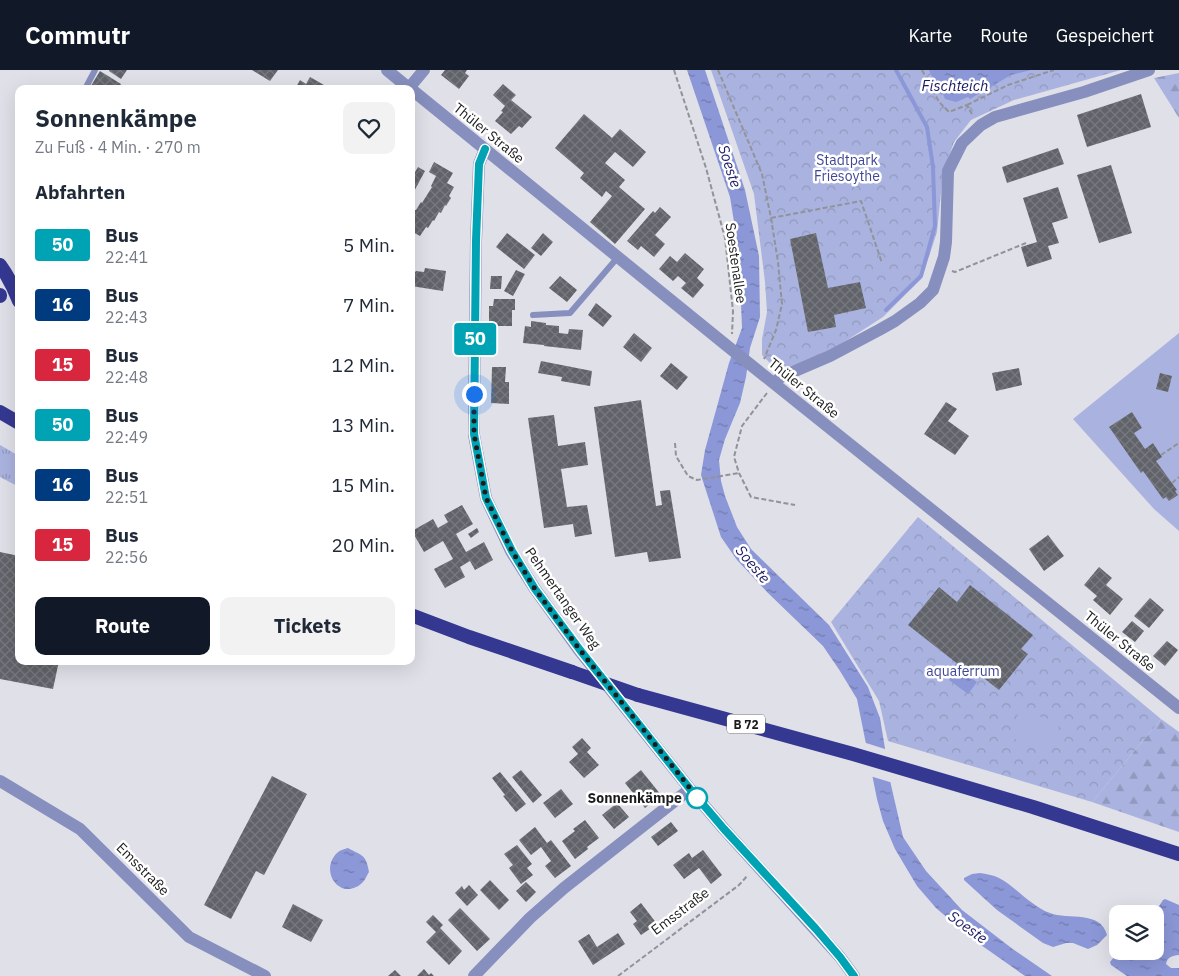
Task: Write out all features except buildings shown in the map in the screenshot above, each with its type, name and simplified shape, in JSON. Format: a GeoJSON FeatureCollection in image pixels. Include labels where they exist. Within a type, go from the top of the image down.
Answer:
{"type":"FeatureCollection","features":[{"type":"Feature","properties":{"kind":"highway"},"geometry":{"type":"LineString","coordinates":[[0,265],[6,272],[15,290]]}},
{"type":"Feature","properties":{"kind":"highway"},"geometry":{"type":"LineString","coordinates":[[0,412],[15,420]]}},
{"type":"Feature","properties":{"kind":"highway","name":"B 72"},"geometry":{"type":"LineString","coordinates":[[415,617],[638,695],[853,754],[1033,807],[1179,854]]}},
{"type":"Feature","properties":{"kind":"street","name":"Thüler Straße"},"geometry":{"type":"LineString","coordinates":[[387,70],[405,85]]}},
{"type":"Feature","properties":{"kind":"street"},"geometry":{"type":"LineString","coordinates":[[413,85],[424,70]]}},
{"type":"Feature","properties":{"kind":"street"},"geometry":{"type":"LineString","coordinates":[[774,383],[781,377],[830,356],[895,321],[920,303],[933,290],[944,258],[948,172],[962,143],[981,125],[995,117],[1084,92],[1144,70]]}},
{"type":"Feature","properties":{"kind":"street","name":"Thüler Straße"},"geometry":{"type":"LineString","coordinates":[[415,93],[729,347],[758,365],[774,383],[1179,708]]}},
{"type":"Feature","properties":{"kind":"street","name":"Pehmertanger Weg"},"geometry":{"type":"LineString","coordinates":[[485,149],[479,164],[476,241],[474,434],[486,498],[512,551],[535,589],[580,650],[690,789],[834,950],[854,976]]}},
{"type":"Feature","properties":{"kind":"street","name":"Emsstraße"},"geometry":{"type":"LineString","coordinates":[[0,781],[80,829],[190,936],[266,976]]}},
{"type":"Feature","properties":{"kind":"street"},"geometry":{"type":"LineString","coordinates":[[474,976],[530,918],[564,888],[690,789]]}},
{"type":"Feature","properties":{"kind":"lane"},"geometry":{"type":"LineString","coordinates":[[86,85],[95,70]]}},
{"type":"Feature","properties":{"kind":"lane"},"geometry":{"type":"LineString","coordinates":[[533,315],[570,313],[618,257]]}},
{"type":"Feature","properties":{"kind":"path","name":"Soestenallee"},"geometry":{"type":"LineString","coordinates":[[674,70],[706,168],[725,238],[732,311],[732,336],[729,347]]}},
{"type":"Feature","properties":{"kind":"path"},"geometry":{"type":"LineString","coordinates":[[718,70],[762,174],[778,262],[782,304],[776,330],[758,365]]}},
{"type":"Feature","properties":{"kind":"path"},"geometry":{"type":"LineString","coordinates":[[922,70],[939,102],[949,112],[1008,84],[1054,70]]}},
{"type":"Feature","properties":{"kind":"path"},"geometry":{"type":"LineString","coordinates":[[967,105],[981,125]]}},
{"type":"Feature","properties":{"kind":"path"},"geometry":{"type":"LineString","coordinates":[[771,218],[861,201],[882,263]]}},
{"type":"Feature","properties":{"kind":"path"},"geometry":{"type":"LineString","coordinates":[[940,270],[955,272],[1026,243]]}},
{"type":"Feature","properties":{"kind":"path"},"geometry":{"type":"LineString","coordinates":[[774,383],[742,426],[734,457],[739,473],[751,497],[795,505]]}},
{"type":"Feature","properties":{"kind":"path"},"geometry":{"type":"LineString","coordinates":[[1161,455],[1179,443]]}},
{"type":"Feature","properties":{"kind":"path"},"geometry":{"type":"LineString","coordinates":[[675,444],[676,456],[688,476],[697,480],[739,473]]}},
{"type":"Feature","properties":{"kind":"path"},"geometry":{"type":"LineString","coordinates":[[1172,483],[1179,477]]}},
{"type":"Feature","properties":{"kind":"path","name":"Emsstraße"},"geometry":{"type":"LineString","coordinates":[[618,976],[738,885],[757,865]]}},
{"type":"Feature","properties":{"kind":"green space","name":"Stadtpark Friesoythe"},"geometry":{"type":"Polygon","coordinates":[[[711,70],[1121,70],[1014,100],[971,120],[954,142],[943,173],[937,232],[922,278],[883,317],[827,353],[778,371],[762,355],[762,339],[767,312],[754,194],[711,70]]]}},
{"type":"Feature","properties":{"kind":"green space"},"geometry":{"type":"Polygon","coordinates":[[[1179,73],[1179,118],[1154,78],[1179,73]]]}},
{"type":"Feature","properties":{"kind":"green space"},"geometry":{"type":"Polygon","coordinates":[[[1179,333],[1179,531],[1154,509],[1073,419],[1179,333]]]}},
{"type":"Feature","properties":{"kind":"green space"},"geometry":{"type":"Polygon","coordinates":[[[0,445],[15,454],[15,485],[0,477],[0,445]]]}},
{"type":"Feature","properties":{"kind":"green space","name":"aquaferrum"},"geometry":{"type":"Polygon","coordinates":[[[918,517],[1161,719],[1092,802],[888,741],[879,701],[831,622],[918,517]]]}},
{"type":"Feature","properties":{"kind":"green space"},"geometry":{"type":"Polygon","coordinates":[[[1019,711],[1060,722],[1052,750],[1011,738],[1019,711]]]}},
{"type":"Feature","properties":{"kind":"green space"},"geometry":{"type":"Polygon","coordinates":[[[1161,719],[1179,732],[1179,832],[1092,802],[1161,719]]]}},
{"type":"Feature","properties":{"kind":"water","name":"Soeste"},"geometry":{"type":"Polygon","coordinates":[[[687,70],[705,70],[745,190],[759,256],[760,317],[750,348],[740,403],[725,439],[719,460],[725,496],[737,527],[751,549],[829,625],[868,687],[880,718],[891,785],[903,837],[926,871],[962,910],[1014,950],[1052,976],[1025,976],[971,938],[936,908],[917,886],[895,849],[883,821],[857,699],[823,646],[737,560],[721,537],[701,475],[705,450],[729,363],[742,328],[739,253],[730,197],[687,70]]]}},
{"type":"Feature","properties":{"kind":"water","name":"Fischteich"},"geometry":{"type":"Polygon","coordinates":[[[929,70],[1031,70],[1011,75],[970,99],[968,97],[956,102],[945,99],[943,94],[941,95],[929,70]]]}},
{"type":"Feature","properties":{"kind":"water"},"geometry":{"type":"Polygon","coordinates":[[[956,663],[960,666],[958,669],[977,682],[968,694],[949,680],[952,675],[949,672],[956,663]]]}},
{"type":"Feature","properties":{"kind":"water"},"geometry":{"type":"Polygon","coordinates":[[[348,848],[365,859],[369,872],[363,882],[355,888],[347,889],[335,882],[331,876],[330,868],[337,853],[348,848]]]}},
{"type":"Feature","properties":{"kind":"water"},"geometry":{"type":"Polygon","coordinates":[[[980,873],[999,878],[1036,906],[1050,913],[1083,917],[1098,922],[1104,927],[1107,935],[1097,945],[1088,949],[1073,943],[1053,947],[1043,943],[997,910],[964,880],[964,878],[972,874],[980,873]]]}},
{"type":"Feature","properties":{"kind":"water"},"geometry":{"type":"Polygon","coordinates":[[[1165,899],[1179,905],[1179,955],[1168,959],[1166,964],[1171,968],[1179,968],[1179,976],[1127,976],[1111,965],[1112,960],[1164,960],[1164,905],[1160,905],[1165,899]]]}},
{"type":"Feature","properties":{"kind":"pier"},"geometry":{"type":"Polygon","coordinates":[[[863,742],[888,750],[893,783],[870,776],[863,742]]]}},
{"type":"Feature","properties":{"kind":"waterway"},"geometry":{"type":"LineString","coordinates":[[886,310],[921,276],[935,226],[933,167],[927,127],[896,70]]}},
{"type":"Feature","properties":{"kind":"bus line","name":"50"},"geometry":{"type":"LineString","coordinates":[[485,149],[479,164],[476,241],[474,434],[486,498],[512,551],[535,589],[580,650],[690,789],[816,929],[854,976]]}},
{"type":"Feature","properties":{"kind":"place","name":"Sonnenkämpe"},"geometry":{"type":"Point","coordinates":[697,798]}},
{"type":"Feature","properties":{"kind":"route"},"geometry":{"type":"LineString","coordinates":[[474,394],[474,434],[486,498],[512,551],[535,589],[580,650],[701,802],[697,798]]}}]}
